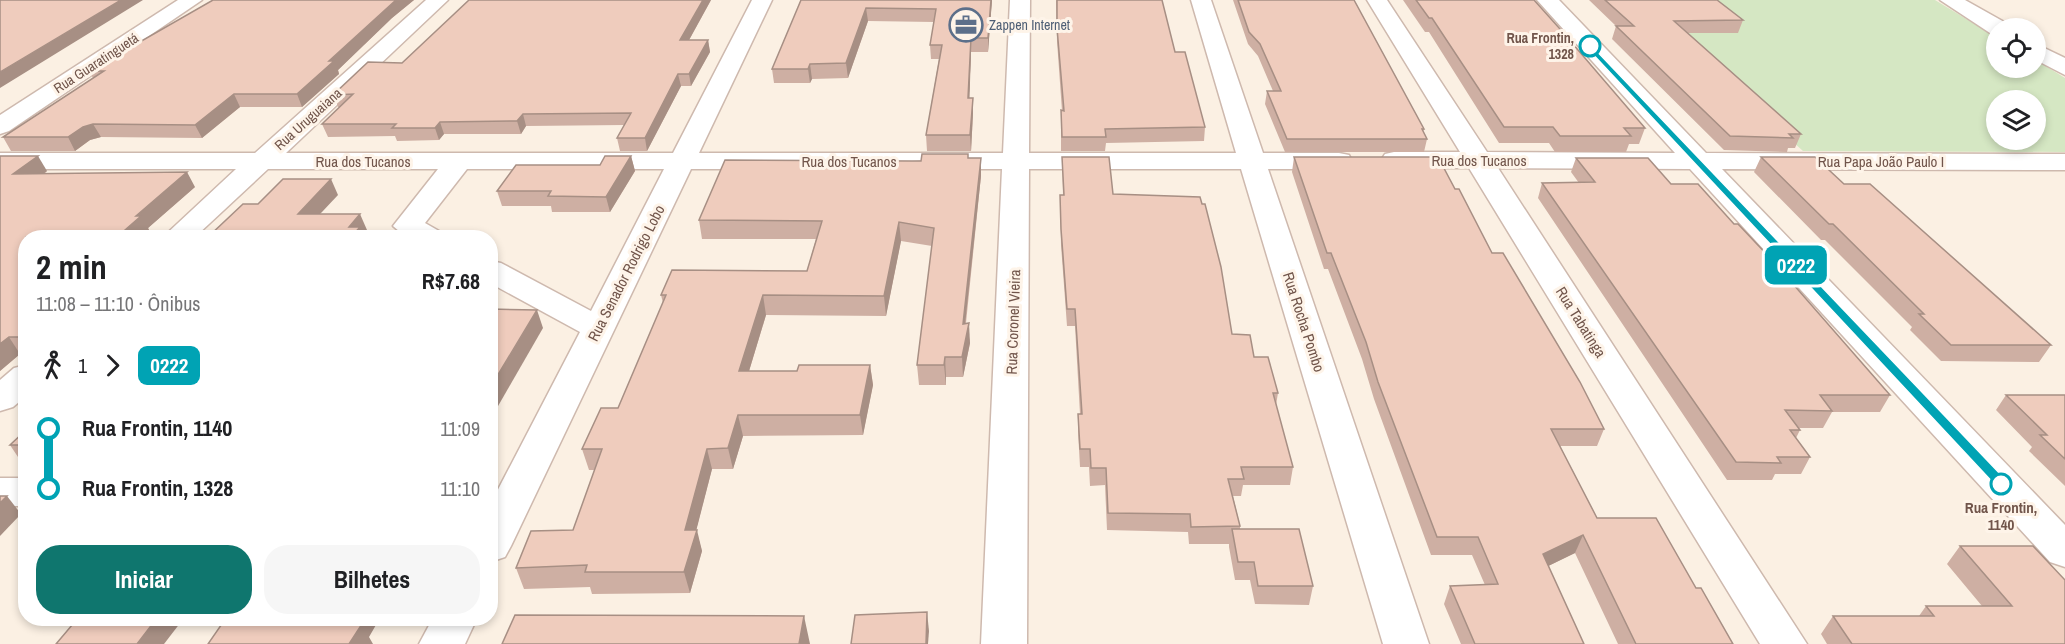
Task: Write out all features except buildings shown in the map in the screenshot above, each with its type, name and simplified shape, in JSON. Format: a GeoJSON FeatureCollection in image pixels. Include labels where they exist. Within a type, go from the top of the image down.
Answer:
{"type":"FeatureCollection","features":[{"type":"Feature","properties":{"kind":"street","name":"Rua Guaratinguetá"},"geometry":{"type":"LineString","coordinates":[[0,126],[192,0]]}},
{"type":"Feature","properties":{"kind":"street","name":"Rua Uruguaiana"},"geometry":{"type":"LineString","coordinates":[[186,230],[438,0]]}},
{"type":"Feature","properties":{"kind":"street","name":"Rua Senador Rodrigo Lobo"},"geometry":{"type":"LineString","coordinates":[[498,530],[762,0]]}},
{"type":"Feature","properties":{"kind":"street","name":"Rua Coronel Vieira"},"geometry":{"type":"LineString","coordinates":[[1004,644],[1020,0]]}},
{"type":"Feature","properties":{"kind":"street","name":"Rua Rocha Pombo"},"geometry":{"type":"LineString","coordinates":[[1201,0],[1406,644]]}},
{"type":"Feature","properties":{"kind":"street","name":"Rua Tabatinga"},"geometry":{"type":"LineString","coordinates":[[1377,0],[1784,644]]}},
{"type":"Feature","properties":{"kind":"street"},"geometry":{"type":"LineString","coordinates":[[1547,0],[2065,551]]}},
{"type":"Feature","properties":{"kind":"street"},"geometry":{"type":"LineString","coordinates":[[1950,0],[1986,21]]}},
{"type":"Feature","properties":{"kind":"street"},"geometry":{"type":"LineString","coordinates":[[2046,57],[2065,68]]}},
{"type":"Feature","properties":{"kind":"street","name":"Rua dos Tucanos"},"geometry":{"type":"LineString","coordinates":[[0,161],[1697,160]]}},
{"type":"Feature","properties":{"kind":"street","name":"Rua Papa João Paulo I"},"geometry":{"type":"LineString","coordinates":[[1697,160],[2065,162]]}},
{"type":"Feature","properties":{"kind":"street"},"geometry":{"type":"LineString","coordinates":[[415,230],[408,226],[459,161]]}},
{"type":"Feature","properties":{"kind":"street"},"geometry":{"type":"LineString","coordinates":[[498,274],[598,328]]}},
{"type":"Feature","properties":{"kind":"street"},"geometry":{"type":"LineString","coordinates":[[0,399],[18,383]]}},
{"type":"Feature","properties":{"kind":"street"},"geometry":{"type":"LineString","coordinates":[[0,492],[18,492]]}},
{"type":"Feature","properties":{"kind":"street"},"geometry":{"type":"LineString","coordinates":[[442,644],[451,626]]}},
{"type":"Feature","properties":{"kind":"green space"},"geometry":{"type":"Polygon","coordinates":[[[1635,0],[1935,0],[1986,31],[1986,78],[2046,78],[2046,66],[2065,78],[2065,152],[1803,151],[1635,0]]]}},
{"type":"Feature","properties":{"kind":"bus line","name":"0222"},"geometry":{"type":"LineString","coordinates":[[1590,46],[2001,484]]}},
{"type":"Feature","properties":{"kind":"place","name":"Zappen Internet"},"geometry":{"type":"Point","coordinates":[966,25]}},
{"type":"Feature","properties":{"kind":"place","name":"Rua Frontin, 1328"},"geometry":{"type":"Point","coordinates":[1590,46]}},
{"type":"Feature","properties":{"kind":"place","name":"Rua Frontin, 1140"},"geometry":{"type":"Point","coordinates":[2001,484]}}]}
